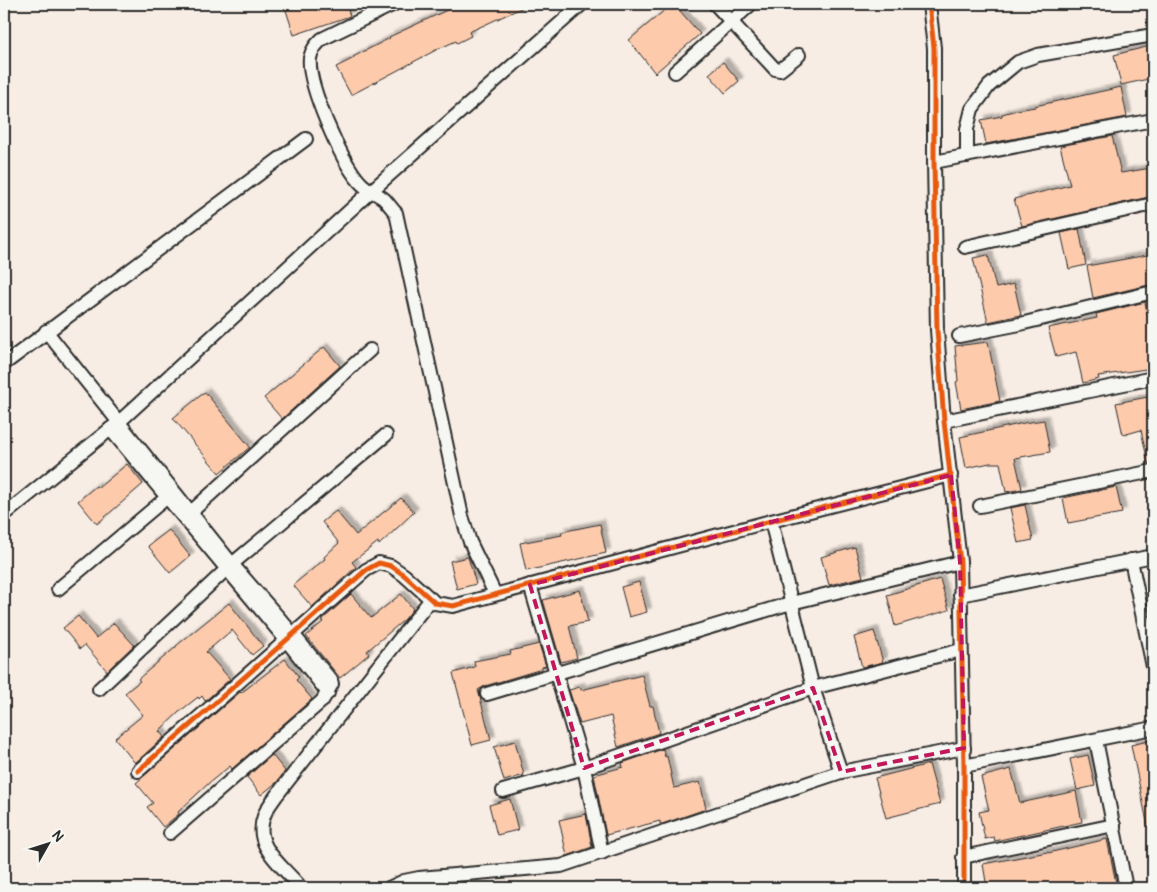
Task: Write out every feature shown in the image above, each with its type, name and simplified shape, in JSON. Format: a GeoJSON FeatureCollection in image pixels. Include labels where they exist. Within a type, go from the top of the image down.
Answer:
{"type":"FeatureCollection","features":[{"type":"Feature","properties":{"kind":"street"},"geometry":{"type":"LineString","coordinates":[[394,4],[322,39],[313,48],[310,59],[311,78],[345,161],[359,182],[370,192],[383,198],[396,214],[462,516],[470,542],[494,594]]}},
{"type":"Feature","properties":{"kind":"street"},"geometry":{"type":"LineString","coordinates":[[4,515],[115,425],[370,192],[582,4]]}},
{"type":"Feature","properties":{"kind":"street"},"geometry":{"type":"LineString","coordinates":[[716,4],[775,69],[780,70],[799,55]]}},
{"type":"Feature","properties":{"kind":"street"},"geometry":{"type":"LineString","coordinates":[[675,72],[752,4]]}},
{"type":"Feature","properties":{"kind":"street"},"geometry":{"type":"LineString","coordinates":[[929,4],[934,48],[937,330],[944,421],[960,562],[964,748],[964,888]]}},
{"type":"Feature","properties":{"kind":"street"},"geometry":{"type":"LineString","coordinates":[[967,156],[967,129],[972,109],[989,86],[1018,62],[1038,55],[1153,36]]}},
{"type":"Feature","properties":{"kind":"street"},"geometry":{"type":"LineString","coordinates":[[934,162],[1153,120]]}},
{"type":"Feature","properties":{"kind":"street"},"geometry":{"type":"LineString","coordinates":[[4,364],[306,139]]}},
{"type":"Feature","properties":{"kind":"street"},"geometry":{"type":"LineString","coordinates":[[965,246],[1153,204]]}},
{"type":"Feature","properties":{"kind":"street"},"geometry":{"type":"LineString","coordinates":[[958,336],[1020,324],[1153,292]]}},
{"type":"Feature","properties":{"kind":"street"},"geometry":{"type":"LineString","coordinates":[[46,331],[115,425],[229,567],[290,637],[331,680],[332,684],[328,693],[317,706],[170,833]]}},
{"type":"Feature","properties":{"kind":"street"},"geometry":{"type":"LineString","coordinates":[[191,512],[370,350]]}},
{"type":"Feature","properties":{"kind":"street"},"geometry":{"type":"LineString","coordinates":[[944,421],[1153,378]]}},
{"type":"Feature","properties":{"kind":"street"},"geometry":{"type":"LineString","coordinates":[[99,689],[229,567],[386,435]]}},
{"type":"Feature","properties":{"kind":"street"},"geometry":{"type":"LineString","coordinates":[[980,506],[1153,471]]}},
{"type":"Feature","properties":{"kind":"street"},"geometry":{"type":"LineString","coordinates":[[138,771],[366,570],[379,564],[391,566],[436,603],[453,606],[951,475]]}},
{"type":"Feature","properties":{"kind":"street"},"geometry":{"type":"LineString","coordinates":[[170,494],[191,512],[229,567]]}},
{"type":"Feature","properties":{"kind":"street"},"geometry":{"type":"LineString","coordinates":[[58,590],[170,494]]}},
{"type":"Feature","properties":{"kind":"street"},"geometry":{"type":"LineString","coordinates":[[772,521],[813,688],[841,772]]}},
{"type":"Feature","properties":{"kind":"street"},"geometry":{"type":"LineString","coordinates":[[960,595],[1153,556]]}},
{"type":"Feature","properties":{"kind":"street"},"geometry":{"type":"LineString","coordinates":[[1131,560],[1151,644],[1153,667]]}},
{"type":"Feature","properties":{"kind":"street"},"geometry":{"type":"LineString","coordinates":[[487,694],[791,603],[960,562]]}},
{"type":"Feature","properties":{"kind":"street"},"geometry":{"type":"LineString","coordinates":[[530,585],[584,768],[602,853]]}},
{"type":"Feature","properties":{"kind":"street"},"geometry":{"type":"LineString","coordinates":[[301,888],[268,851],[263,842],[261,829],[264,816],[276,796],[431,599]]}},
{"type":"Feature","properties":{"kind":"street"},"geometry":{"type":"LineString","coordinates":[[503,791],[584,768],[813,688],[962,650]]}},
{"type":"Feature","properties":{"kind":"street"},"geometry":{"type":"LineString","coordinates":[[964,766],[1153,728]]}},
{"type":"Feature","properties":{"kind":"street"},"geometry":{"type":"LineString","coordinates":[[1096,740],[1126,888]]}},
{"type":"Feature","properties":{"kind":"street"},"geometry":{"type":"LineString","coordinates":[[389,888],[419,878],[561,866],[841,772],[964,748]]}},
{"type":"Feature","properties":{"kind":"street"},"geometry":{"type":"LineString","coordinates":[[963,857],[1114,824]]}},
{"type":"Feature","properties":{"kind":"highlighted area"},"geometry":{"type":"Polygon","coordinates":[[[951,475],[960,562],[964,748],[841,772],[813,688],[584,768],[530,585],[951,475]]]}},
{"type":"Feature","properties":{"kind":"building"},"geometry":{"type":"Polygon","coordinates":[[[284,4],[346,4],[350,16],[294,35],[284,4]]]}},
{"type":"Feature","properties":{"kind":"building"},"geometry":{"type":"Polygon","coordinates":[[[460,4],[530,4],[469,32],[471,36],[436,50],[351,95],[336,67],[389,37],[460,4]]]}},
{"type":"Feature","properties":{"kind":"building"},"geometry":{"type":"Polygon","coordinates":[[[672,4],[700,34],[655,73],[629,40],[672,4]]]}},
{"type":"Feature","properties":{"kind":"building"},"geometry":{"type":"Polygon","coordinates":[[[1150,46],[1153,57],[1153,78],[1121,85],[1114,55],[1150,46]]]}},
{"type":"Feature","properties":{"kind":"building"},"geometry":{"type":"Polygon","coordinates":[[[723,62],[739,81],[725,93],[709,74],[723,62]]]}},
{"type":"Feature","properties":{"kind":"building"},"geometry":{"type":"Polygon","coordinates":[[[1121,87],[1127,117],[986,144],[981,120],[1121,87]]]}},
{"type":"Feature","properties":{"kind":"building"},"geometry":{"type":"Polygon","coordinates":[[[1112,136],[1121,173],[1151,168],[1153,196],[1022,226],[1014,199],[1070,185],[1060,146],[1112,136]]]}},
{"type":"Feature","properties":{"kind":"building"},"geometry":{"type":"Polygon","coordinates":[[[1079,229],[1086,265],[1069,269],[1061,233],[1079,229]]]}},
{"type":"Feature","properties":{"kind":"building"},"geometry":{"type":"Polygon","coordinates":[[[1153,254],[1153,284],[1093,298],[1087,266],[1153,254]]]}},
{"type":"Feature","properties":{"kind":"building"},"geometry":{"type":"Polygon","coordinates":[[[988,255],[996,288],[1014,284],[1021,315],[988,322],[973,258],[988,255]]]}},
{"type":"Feature","properties":{"kind":"building"},"geometry":{"type":"Polygon","coordinates":[[[1145,302],[1153,344],[1153,368],[1098,376],[1099,379],[1083,383],[1076,352],[1056,357],[1048,328],[1097,318],[1096,314],[1145,302]]]}},
{"type":"Feature","properties":{"kind":"building"},"geometry":{"type":"Polygon","coordinates":[[[988,342],[1000,401],[961,409],[956,382],[958,381],[955,346],[988,342]]]}},
{"type":"Feature","properties":{"kind":"building"},"geometry":{"type":"Polygon","coordinates":[[[324,347],[340,366],[282,419],[264,398],[324,347]]]}},
{"type":"Feature","properties":{"kind":"building"},"geometry":{"type":"Polygon","coordinates":[[[205,392],[250,447],[219,473],[173,418],[205,392]]]}},
{"type":"Feature","properties":{"kind":"building"},"geometry":{"type":"Polygon","coordinates":[[[1153,396],[1153,462],[1148,463],[1141,430],[1123,435],[1116,403],[1153,396]]]}},
{"type":"Feature","properties":{"kind":"building"},"geometry":{"type":"Polygon","coordinates":[[[1044,420],[1050,452],[1015,458],[1022,489],[1006,492],[1000,463],[966,468],[960,437],[1044,420]]]}},
{"type":"Feature","properties":{"kind":"building"},"geometry":{"type":"Polygon","coordinates":[[[127,464],[143,484],[97,524],[78,501],[96,486],[98,488],[127,464]]]}},
{"type":"Feature","properties":{"kind":"building"},"geometry":{"type":"Polygon","coordinates":[[[1116,487],[1122,513],[1068,523],[1063,498],[1116,487]]]}},
{"type":"Feature","properties":{"kind":"building"},"geometry":{"type":"Polygon","coordinates":[[[401,498],[414,512],[379,545],[378,542],[352,562],[356,567],[312,607],[293,585],[325,559],[324,557],[339,543],[322,522],[336,511],[356,535],[401,498]]]}},
{"type":"Feature","properties":{"kind":"building"},"geometry":{"type":"Polygon","coordinates":[[[1025,505],[1033,540],[1018,543],[1010,508],[1025,505]]]}},
{"type":"Feature","properties":{"kind":"building"},"geometry":{"type":"Polygon","coordinates":[[[600,524],[606,553],[526,571],[520,543],[562,535],[561,532],[600,524]]]}},
{"type":"Feature","properties":{"kind":"building"},"geometry":{"type":"Polygon","coordinates":[[[169,530],[190,556],[170,573],[148,546],[169,530]]]}},
{"type":"Feature","properties":{"kind":"building"},"geometry":{"type":"Polygon","coordinates":[[[855,547],[863,577],[829,585],[821,557],[855,547]]]}},
{"type":"Feature","properties":{"kind":"building"},"geometry":{"type":"Polygon","coordinates":[[[468,557],[476,584],[457,589],[450,561],[468,557]]]}},
{"type":"Feature","properties":{"kind":"building"},"geometry":{"type":"Polygon","coordinates":[[[940,579],[949,610],[895,626],[887,595],[940,579]]]}},
{"type":"Feature","properties":{"kind":"building"},"geometry":{"type":"Polygon","coordinates":[[[639,582],[647,612],[629,617],[621,587],[639,582]]]}},
{"type":"Feature","properties":{"kind":"building"},"geometry":{"type":"Polygon","coordinates":[[[580,590],[588,622],[569,626],[577,658],[561,662],[543,600],[580,590]]]}},
{"type":"Feature","properties":{"kind":"building"},"geometry":{"type":"Polygon","coordinates":[[[351,594],[371,618],[401,594],[413,609],[405,619],[367,651],[369,654],[340,678],[306,636],[351,594]]]}},
{"type":"Feature","properties":{"kind":"building"},"geometry":{"type":"Polygon","coordinates":[[[229,603],[263,646],[252,655],[232,630],[206,652],[230,679],[205,701],[202,696],[199,699],[198,697],[179,712],[159,731],[164,737],[135,763],[115,738],[143,715],[125,693],[176,646],[229,603]]]}},
{"type":"Feature","properties":{"kind":"building"},"geometry":{"type":"Polygon","coordinates":[[[78,616],[96,638],[114,623],[134,645],[107,671],[85,645],[80,649],[63,628],[78,616]]]}},
{"type":"Feature","properties":{"kind":"building"},"geometry":{"type":"Polygon","coordinates":[[[874,631],[883,662],[862,667],[854,637],[874,631]]]}},
{"type":"Feature","properties":{"kind":"building"},"geometry":{"type":"Polygon","coordinates":[[[539,644],[546,666],[478,690],[491,740],[472,745],[453,673],[475,667],[474,661],[511,654],[510,651],[539,644]]]}},
{"type":"Feature","properties":{"kind":"building"},"geometry":{"type":"Polygon","coordinates":[[[285,659],[299,677],[296,680],[312,699],[232,769],[230,766],[210,782],[178,812],[179,814],[163,827],[147,807],[153,803],[136,783],[240,692],[285,659]]]}},
{"type":"Feature","properties":{"kind":"building"},"geometry":{"type":"Polygon","coordinates":[[[642,675],[650,706],[653,706],[659,733],[618,747],[611,716],[580,724],[569,690],[580,687],[581,690],[642,675]]]}},
{"type":"Feature","properties":{"kind":"building"},"geometry":{"type":"Polygon","coordinates":[[[1153,740],[1153,827],[1148,827],[1131,745],[1153,740]]]}},
{"type":"Feature","properties":{"kind":"building"},"geometry":{"type":"Polygon","coordinates":[[[515,741],[524,775],[504,781],[494,747],[515,741]]]}},
{"type":"Feature","properties":{"kind":"building"},"geometry":{"type":"Polygon","coordinates":[[[663,749],[665,757],[667,756],[674,788],[700,782],[706,809],[662,824],[660,824],[660,821],[606,835],[594,775],[623,767],[622,763],[663,749]]]}},
{"type":"Feature","properties":{"kind":"building"},"geometry":{"type":"Polygon","coordinates":[[[272,755],[285,771],[277,782],[261,795],[247,777],[272,755]]]}},
{"type":"Feature","properties":{"kind":"building"},"geometry":{"type":"Polygon","coordinates":[[[1088,755],[1095,786],[1077,790],[1070,759],[1088,755]]]}},
{"type":"Feature","properties":{"kind":"building"},"geometry":{"type":"Polygon","coordinates":[[[929,764],[940,804],[886,818],[875,778],[929,764]]]}},
{"type":"Feature","properties":{"kind":"building"},"geometry":{"type":"Polygon","coordinates":[[[1011,769],[1020,803],[1076,791],[1082,822],[995,841],[994,837],[985,839],[979,812],[989,810],[981,777],[1011,769]]]}},
{"type":"Feature","properties":{"kind":"building"},"geometry":{"type":"Polygon","coordinates":[[[510,799],[518,830],[497,835],[489,805],[510,799]]]}},
{"type":"Feature","properties":{"kind":"building"},"geometry":{"type":"Polygon","coordinates":[[[586,814],[592,847],[567,856],[559,820],[586,814]]]}},
{"type":"Feature","properties":{"kind":"building"},"geometry":{"type":"Polygon","coordinates":[[[1107,839],[1117,888],[987,888],[983,864],[1048,853],[1107,839]]]}},
{"type":"Feature","properties":{"kind":"cycle path"},"geometry":{"type":"LineString","coordinates":[[929,4],[934,48],[937,330],[944,421],[960,562],[964,888]]}},
{"type":"Feature","properties":{"kind":"cycle path"},"geometry":{"type":"LineString","coordinates":[[138,771],[366,570],[379,563],[391,566],[404,575],[435,603],[453,606],[951,475]]}}]}
